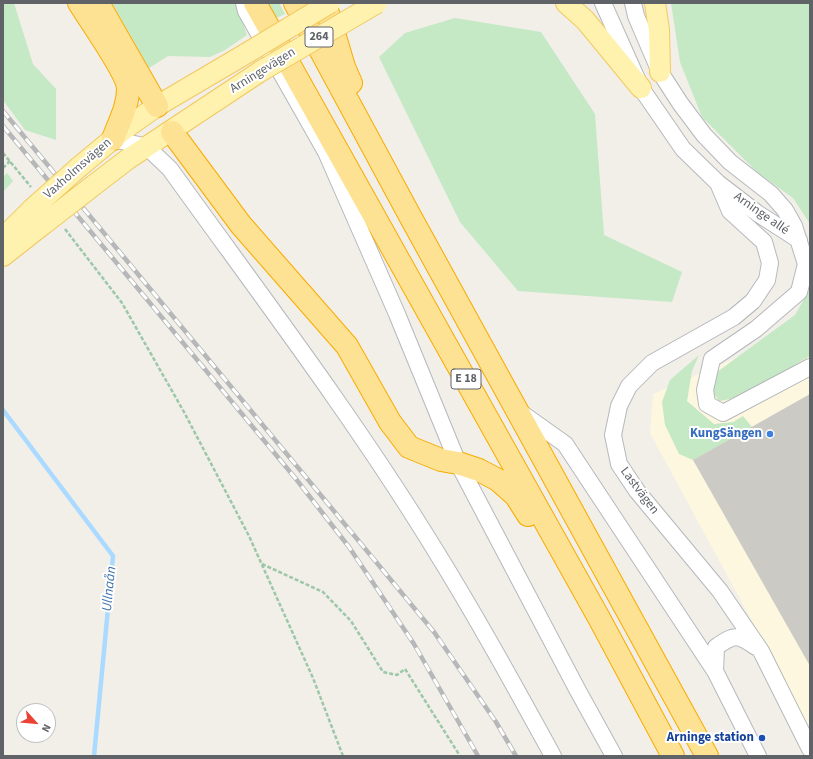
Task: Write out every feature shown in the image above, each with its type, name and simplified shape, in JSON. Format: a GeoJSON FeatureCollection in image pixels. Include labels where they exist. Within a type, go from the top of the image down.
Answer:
{"type":"FeatureCollection","features":[{"type":"Feature","properties":{"kind":"highway"},"geometry":{"type":"LineString","coordinates":[[79,3],[121,70],[128,87],[125,110],[113,139]]}},
{"type":"Feature","properties":{"kind":"highway"},"geometry":{"type":"LineString","coordinates":[[98,3],[157,106]]}},
{"type":"Feature","properties":{"kind":"highway","name":"E 18"},"geometry":{"type":"LineString","coordinates":[[255,3],[599,618],[673,756]]}},
{"type":"Feature","properties":{"kind":"highway","name":"E 18"},"geometry":{"type":"LineString","coordinates":[[295,3],[410,216],[707,756]]}},
{"type":"Feature","properties":{"kind":"highway"},"geometry":{"type":"LineString","coordinates":[[325,3],[344,67],[410,216]]}},
{"type":"Feature","properties":{"kind":"highway"},"geometry":{"type":"LineString","coordinates":[[172,132],[241,226],[347,346],[390,422],[409,447],[441,460],[458,463],[479,470],[498,480],[516,496],[536,527],[661,756]]}},
{"type":"Feature","properties":{"kind":"main road","name":"Arningevägen"},"geometry":{"type":"LineString","coordinates":[[157,106],[330,3]]}},
{"type":"Feature","properties":{"kind":"main road","name":"Arningevägen"},"geometry":{"type":"LineString","coordinates":[[3,256],[128,159],[172,132],[261,71],[377,3]]}},
{"type":"Feature","properties":{"kind":"main road"},"geometry":{"type":"LineString","coordinates":[[566,3],[585,20],[641,88]]}},
{"type":"Feature","properties":{"kind":"main road"},"geometry":{"type":"LineString","coordinates":[[655,3],[659,30],[660,72]]}},
{"type":"Feature","properties":{"kind":"main road","name":"Vaxholmsvägen"},"geometry":{"type":"LineString","coordinates":[[3,238],[32,209],[79,167],[157,106]]}},
{"type":"Feature","properties":{"kind":"main road"},"geometry":{"type":"LineString","coordinates":[[157,106],[172,132]]}},
{"type":"Feature","properties":{"kind":"street"},"geometry":{"type":"LineString","coordinates":[[244,3],[246,11],[326,152],[397,314],[458,463],[614,756]]}},
{"type":"Feature","properties":{"kind":"street","name":"Arninge allé"},"geometry":{"type":"LineString","coordinates":[[603,3],[641,88],[683,149],[718,183],[757,214],[799,240]]}},
{"type":"Feature","properties":{"kind":"street","name":"Arninge allé"},"geometry":{"type":"LineString","coordinates":[[633,3],[636,16],[660,72],[680,104],[704,135],[730,162],[771,194],[785,210],[794,226],[799,240]]}},
{"type":"Feature","properties":{"kind":"street"},"geometry":{"type":"LineString","coordinates":[[113,139],[147,147],[170,169],[334,398],[432,544],[495,651],[553,756]]}},
{"type":"Feature","properties":{"kind":"street","name":"Lastvägen"},"geometry":{"type":"LineString","coordinates":[[718,183],[730,211],[764,242],[770,263],[766,280],[753,301],[734,317],[652,363],[629,386],[619,406],[612,435],[619,464],[637,491],[720,591],[761,651],[810,749]]}},
{"type":"Feature","properties":{"kind":"street"},"geometry":{"type":"LineString","coordinates":[[799,240],[806,264],[799,292],[756,329],[712,359],[705,390],[707,404],[723,413],[810,367]]}},
{"type":"Feature","properties":{"kind":"street"},"geometry":{"type":"LineString","coordinates":[[516,409],[565,444],[715,671],[758,756]]}},
{"type":"Feature","properties":{"kind":"street"},"geometry":{"type":"LineString","coordinates":[[715,671],[716,647],[731,637],[741,637],[761,651]]}},
{"type":"Feature","properties":{"kind":"path"},"geometry":{"type":"LineString","coordinates":[[3,168],[10,161]]}},
{"type":"Feature","properties":{"kind":"path"},"geometry":{"type":"LineString","coordinates":[[70,235],[122,303],[149,350],[249,536],[310,672],[343,756]]}},
{"type":"Feature","properties":{"kind":"path"},"geometry":{"type":"LineString","coordinates":[[261,563],[323,592],[351,621],[383,672],[397,675],[405,669],[460,756]]}},
{"type":"Feature","properties":{"kind":"shaded area"},"geometry":{"type":"Polygon","coordinates":[[[810,326],[810,728],[650,433],[653,394],[810,326]]]}},
{"type":"Feature","properties":{"kind":"green space"},"geometry":{"type":"Polygon","coordinates":[[[3,3],[14,3],[33,64],[56,89],[56,140],[25,130],[3,100],[3,3]]]}},
{"type":"Feature","properties":{"kind":"green space"},"geometry":{"type":"Polygon","coordinates":[[[112,3],[236,3],[247,35],[225,50],[210,57],[168,56],[149,68],[112,3]]]}},
{"type":"Feature","properties":{"kind":"green space"},"geometry":{"type":"Polygon","coordinates":[[[268,3],[279,3],[285,14],[276,18],[268,3]]]}},
{"type":"Feature","properties":{"kind":"green space"},"geometry":{"type":"Polygon","coordinates":[[[671,3],[810,3],[810,224],[793,198],[758,173],[702,117],[680,62],[671,3]]]}},
{"type":"Feature","properties":{"kind":"green space"},"geometry":{"type":"Polygon","coordinates":[[[455,18],[541,32],[595,114],[604,235],[682,272],[672,302],[518,291],[460,222],[379,57],[405,33],[455,18]]]}},
{"type":"Feature","properties":{"kind":"green space"},"geometry":{"type":"Polygon","coordinates":[[[7,173],[13,181],[3,192],[3,177],[7,173]]]}},
{"type":"Feature","properties":{"kind":"green space"},"geometry":{"type":"Polygon","coordinates":[[[810,289],[810,356],[765,383],[740,395],[719,401],[712,392],[717,372],[795,315],[810,289]]]}},
{"type":"Feature","properties":{"kind":"green space"},"geometry":{"type":"Polygon","coordinates":[[[699,355],[692,371],[687,401],[714,424],[733,422],[743,416],[752,427],[693,460],[679,454],[665,425],[662,402],[670,380],[699,355]]]}},
{"type":"Feature","properties":{"kind":"building"},"geometry":{"type":"Polygon","coordinates":[[[810,394],[810,666],[693,460],[810,394]]]}},
{"type":"Feature","properties":{"kind":"waterway","name":"Ullnaån"},"geometry":{"type":"LineString","coordinates":[[3,410],[113,556],[94,756]]}},
{"type":"Feature","properties":{"kind":"railway"},"geometry":{"type":"LineString","coordinates":[[3,111],[434,632],[496,722],[516,756]]}},
{"type":"Feature","properties":{"kind":"railway"},"geometry":{"type":"LineString","coordinates":[[3,126],[296,479],[349,547],[414,644],[478,756]]}},
{"type":"Feature","properties":{"kind":"place","name":"KungSängen"},"geometry":{"type":"Point","coordinates":[770,434]}},
{"type":"Feature","properties":{"kind":"place","name":"Arninge station"},"geometry":{"type":"Point","coordinates":[762,738]}}]}
